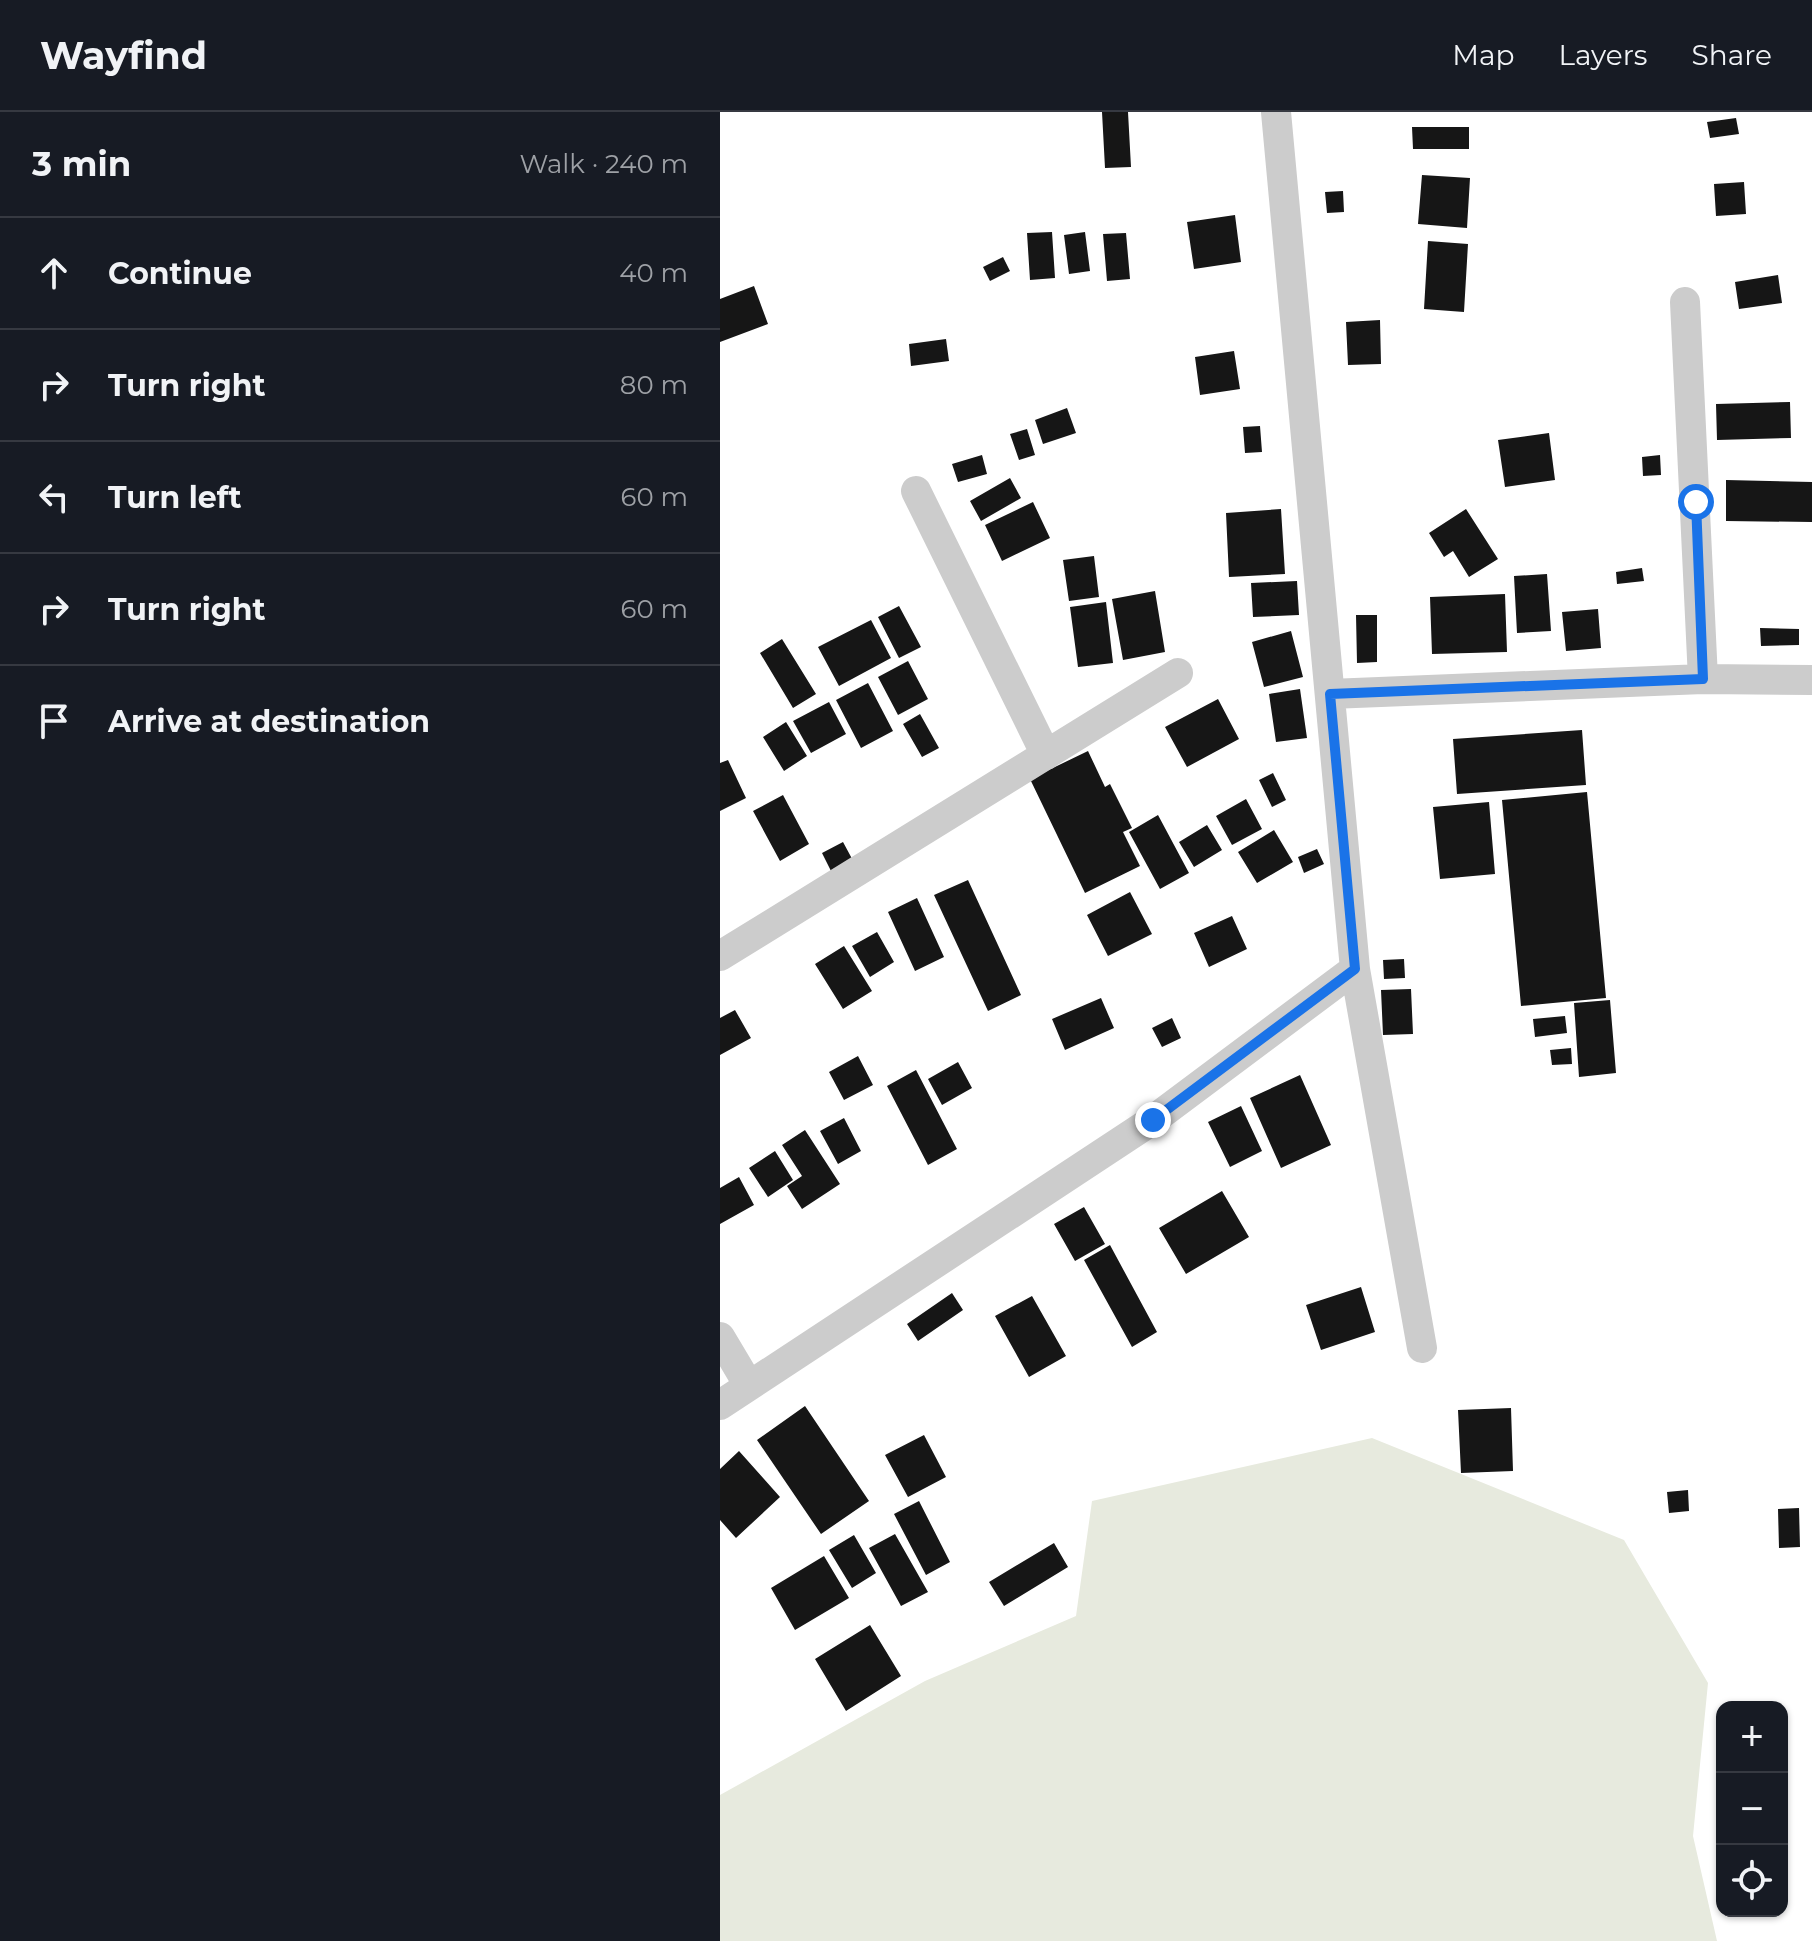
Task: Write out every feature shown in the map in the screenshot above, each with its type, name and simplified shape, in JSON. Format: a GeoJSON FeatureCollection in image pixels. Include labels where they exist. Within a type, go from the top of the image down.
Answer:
{"type":"FeatureCollection","features":[{"type":"Feature","properties":{"kind":"street"},"geometry":{"type":"LineString","coordinates":[[1276,112],[1355,969],[1422,1348]]}},
{"type":"Feature","properties":{"kind":"street"},"geometry":{"type":"LineString","coordinates":[[1685,302],[1703,679]]}},
{"type":"Feature","properties":{"kind":"street"},"geometry":{"type":"LineString","coordinates":[[916,491],[1046,755]]}},
{"type":"Feature","properties":{"kind":"street"},"geometry":{"type":"LineString","coordinates":[[720,956],[1178,673]]}},
{"type":"Feature","properties":{"kind":"street"},"geometry":{"type":"LineString","coordinates":[[1330,694],[1703,679],[1812,680]]}},
{"type":"Feature","properties":{"kind":"street"},"geometry":{"type":"LineString","coordinates":[[720,1405],[1153,1120],[1355,969]]}},
{"type":"Feature","properties":{"kind":"street"},"geometry":{"type":"LineString","coordinates":[[720,1337],[748,1384]]}},
{"type":"Feature","properties":{"kind":"shaded area"},"geometry":{"type":"Polygon","coordinates":[[[1372,1438],[1624,1540],[1708,1683],[1693,1836],[1717,1941],[720,1941],[720,1795],[925,1681],[1076,1616],[1092,1501],[1372,1438]]]}},
{"type":"Feature","properties":{"kind":"building"},"geometry":{"type":"Polygon","coordinates":[[[1102,112],[1128,112],[1131,167],[1105,168],[1102,112]]]}},
{"type":"Feature","properties":{"kind":"building"},"geometry":{"type":"Polygon","coordinates":[[[1736,118],[1739,134],[1710,138],[1707,122],[1736,118]]]}},
{"type":"Feature","properties":{"kind":"building"},"geometry":{"type":"Polygon","coordinates":[[[1412,127],[1469,127],[1469,149],[1413,149],[1412,127]]]}},
{"type":"Feature","properties":{"kind":"building"},"geometry":{"type":"Polygon","coordinates":[[[1422,175],[1470,178],[1467,228],[1418,224],[1422,175]]]}},
{"type":"Feature","properties":{"kind":"building"},"geometry":{"type":"Polygon","coordinates":[[[1744,182],[1746,214],[1716,216],[1714,184],[1744,182]]]}},
{"type":"Feature","properties":{"kind":"building"},"geometry":{"type":"Polygon","coordinates":[[[1343,191],[1344,212],[1327,213],[1325,192],[1343,191]]]}},
{"type":"Feature","properties":{"kind":"building"},"geometry":{"type":"Polygon","coordinates":[[[1235,215],[1241,262],[1194,269],[1187,222],[1235,215]]]}},
{"type":"Feature","properties":{"kind":"building"},"geometry":{"type":"Polygon","coordinates":[[[1052,232],[1055,278],[1030,280],[1027,233],[1052,232]]]}},
{"type":"Feature","properties":{"kind":"building"},"geometry":{"type":"Polygon","coordinates":[[[1085,232],[1090,271],[1069,274],[1064,235],[1085,232]]]}},
{"type":"Feature","properties":{"kind":"building"},"geometry":{"type":"Polygon","coordinates":[[[1126,233],[1130,279],[1107,281],[1103,234],[1126,233]]]}},
{"type":"Feature","properties":{"kind":"building"},"geometry":{"type":"Polygon","coordinates":[[[1428,241],[1468,244],[1464,312],[1424,309],[1428,241]]]}},
{"type":"Feature","properties":{"kind":"building"},"geometry":{"type":"Polygon","coordinates":[[[1003,257],[1010,271],[990,281],[983,267],[1003,257]]]}},
{"type":"Feature","properties":{"kind":"building"},"geometry":{"type":"Polygon","coordinates":[[[1778,275],[1782,303],[1739,309],[1735,282],[1778,275]]]}},
{"type":"Feature","properties":{"kind":"building"},"geometry":{"type":"Polygon","coordinates":[[[754,286],[768,324],[720,342],[720,299],[754,286]]]}},
{"type":"Feature","properties":{"kind":"building"},"geometry":{"type":"Polygon","coordinates":[[[1380,320],[1381,364],[1348,365],[1346,322],[1380,320]]]}},
{"type":"Feature","properties":{"kind":"building"},"geometry":{"type":"Polygon","coordinates":[[[946,339],[949,361],[911,366],[909,344],[946,339]]]}},
{"type":"Feature","properties":{"kind":"building"},"geometry":{"type":"Polygon","coordinates":[[[1234,351],[1240,389],[1200,395],[1195,357],[1234,351]]]}},
{"type":"Feature","properties":{"kind":"building"},"geometry":{"type":"Polygon","coordinates":[[[1790,402],[1791,438],[1717,440],[1716,404],[1790,402]]]}},
{"type":"Feature","properties":{"kind":"building"},"geometry":{"type":"Polygon","coordinates":[[[1067,408],[1076,433],[1043,444],[1035,420],[1067,408]]]}},
{"type":"Feature","properties":{"kind":"building"},"geometry":{"type":"Polygon","coordinates":[[[1260,426],[1262,452],[1245,453],[1243,427],[1260,426]]]}},
{"type":"Feature","properties":{"kind":"building"},"geometry":{"type":"Polygon","coordinates":[[[1027,429],[1035,455],[1019,460],[1010,434],[1027,429]]]}},
{"type":"Feature","properties":{"kind":"building"},"geometry":{"type":"Polygon","coordinates":[[[1549,433],[1555,480],[1505,487],[1498,440],[1549,433]]]}},
{"type":"Feature","properties":{"kind":"building"},"geometry":{"type":"Polygon","coordinates":[[[982,455],[987,474],[958,482],[952,464],[982,455]]]}},
{"type":"Feature","properties":{"kind":"building"},"geometry":{"type":"Polygon","coordinates":[[[1660,455],[1661,475],[1643,476],[1642,457],[1660,455]]]}},
{"type":"Feature","properties":{"kind":"building"},"geometry":{"type":"Polygon","coordinates":[[[1010,478],[1021,498],[981,521],[970,501],[1010,478]]]}},
{"type":"Feature","properties":{"kind":"building"},"geometry":{"type":"Polygon","coordinates":[[[1726,480],[1812,482],[1812,522],[1726,521],[1726,480]]]}},
{"type":"Feature","properties":{"kind":"building"},"geometry":{"type":"Polygon","coordinates":[[[1033,502],[1050,538],[1002,561],[985,525],[1033,502]]]}},
{"type":"Feature","properties":{"kind":"building"},"geometry":{"type":"Polygon","coordinates":[[[1281,509],[1285,574],[1229,577],[1226,513],[1281,509]]]}},
{"type":"Feature","properties":{"kind":"building"},"geometry":{"type":"Polygon","coordinates":[[[1466,509],[1498,559],[1469,577],[1453,551],[1444,557],[1429,533],[1466,509]]]}},
{"type":"Feature","properties":{"kind":"building"},"geometry":{"type":"Polygon","coordinates":[[[1094,556],[1099,597],[1069,601],[1063,560],[1094,556]]]}},
{"type":"Feature","properties":{"kind":"building"},"geometry":{"type":"Polygon","coordinates":[[[1642,568],[1644,581],[1617,584],[1616,572],[1642,568]]]}},
{"type":"Feature","properties":{"kind":"building"},"geometry":{"type":"Polygon","coordinates":[[[1547,574],[1551,631],[1517,633],[1514,576],[1547,574]]]}},
{"type":"Feature","properties":{"kind":"building"},"geometry":{"type":"Polygon","coordinates":[[[1297,581],[1299,615],[1253,617],[1251,583],[1297,581]]]}},
{"type":"Feature","properties":{"kind":"building"},"geometry":{"type":"Polygon","coordinates":[[[1155,591],[1165,652],[1123,660],[1112,599],[1155,591]]]}},
{"type":"Feature","properties":{"kind":"building"},"geometry":{"type":"Polygon","coordinates":[[[1505,594],[1507,652],[1432,654],[1430,597],[1505,594]]]}},
{"type":"Feature","properties":{"kind":"building"},"geometry":{"type":"Polygon","coordinates":[[[1106,602],[1113,663],[1078,667],[1070,607],[1106,602]]]}},
{"type":"Feature","properties":{"kind":"building"},"geometry":{"type":"Polygon","coordinates":[[[899,606],[921,647],[899,658],[878,617],[899,606]]]}},
{"type":"Feature","properties":{"kind":"building"},"geometry":{"type":"Polygon","coordinates":[[[1598,609],[1601,648],[1566,651],[1562,612],[1598,609]]]}},
{"type":"Feature","properties":{"kind":"building"},"geometry":{"type":"Polygon","coordinates":[[[1356,615],[1377,615],[1377,662],[1357,663],[1356,615]]]}},
{"type":"Feature","properties":{"kind":"building"},"geometry":{"type":"Polygon","coordinates":[[[871,620],[891,658],[839,686],[818,647],[871,620]]]}},
{"type":"Feature","properties":{"kind":"building"},"geometry":{"type":"Polygon","coordinates":[[[1760,628],[1799,629],[1799,645],[1761,646],[1760,628]]]}},
{"type":"Feature","properties":{"kind":"building"},"geometry":{"type":"Polygon","coordinates":[[[1291,631],[1303,677],[1264,687],[1252,642],[1291,631]]]}},
{"type":"Feature","properties":{"kind":"building"},"geometry":{"type":"Polygon","coordinates":[[[782,639],[816,694],[793,708],[760,653],[782,639]]]}},
{"type":"Feature","properties":{"kind":"building"},"geometry":{"type":"Polygon","coordinates":[[[908,661],[928,699],[898,715],[878,677],[908,661]]]}},
{"type":"Feature","properties":{"kind":"building"},"geometry":{"type":"Polygon","coordinates":[[[868,683],[893,731],[861,748],[836,700],[868,683]]]}},
{"type":"Feature","properties":{"kind":"building"},"geometry":{"type":"Polygon","coordinates":[[[1300,689],[1307,738],[1276,742],[1269,694],[1300,689]]]}},
{"type":"Feature","properties":{"kind":"building"},"geometry":{"type":"Polygon","coordinates":[[[1218,699],[1239,739],[1187,767],[1165,727],[1218,699]]]}},
{"type":"Feature","properties":{"kind":"building"},"geometry":{"type":"Polygon","coordinates":[[[829,702],[846,734],[811,753],[793,721],[829,702]]]}},
{"type":"Feature","properties":{"kind":"building"},"geometry":{"type":"Polygon","coordinates":[[[920,714],[939,748],[922,757],[903,724],[920,714]]]}},
{"type":"Feature","properties":{"kind":"building"},"geometry":{"type":"Polygon","coordinates":[[[786,722],[807,756],[784,771],[763,737],[786,722]]]}},
{"type":"Feature","properties":{"kind":"building"},"geometry":{"type":"Polygon","coordinates":[[[1582,730],[1586,785],[1457,794],[1453,739],[1582,730]]]}},
{"type":"Feature","properties":{"kind":"building"},"geometry":{"type":"Polygon","coordinates":[[[1088,751],[1105,787],[1110,784],[1132,828],[1123,832],[1140,866],[1085,893],[1030,779],[1088,751]]]}},
{"type":"Feature","properties":{"kind":"building"},"geometry":{"type":"Polygon","coordinates":[[[728,760],[746,798],[720,811],[720,763],[728,760]]]}},
{"type":"Feature","properties":{"kind":"building"},"geometry":{"type":"Polygon","coordinates":[[[1273,773],[1286,800],[1272,807],[1259,780],[1273,773]]]}},
{"type":"Feature","properties":{"kind":"building"},"geometry":{"type":"Polygon","coordinates":[[[1587,792],[1606,998],[1521,1006],[1502,800],[1587,792]]]}},
{"type":"Feature","properties":{"kind":"building"},"geometry":{"type":"Polygon","coordinates":[[[783,795],[809,844],[780,861],[753,811],[783,795]]]}},
{"type":"Feature","properties":{"kind":"building"},"geometry":{"type":"Polygon","coordinates":[[[1246,799],[1262,829],[1232,845],[1216,816],[1246,799]]]}},
{"type":"Feature","properties":{"kind":"building"},"geometry":{"type":"Polygon","coordinates":[[[1489,802],[1495,874],[1440,879],[1433,807],[1489,802]]]}},
{"type":"Feature","properties":{"kind":"building"},"geometry":{"type":"Polygon","coordinates":[[[1158,815],[1189,873],[1160,889],[1129,832],[1158,815]]]}},
{"type":"Feature","properties":{"kind":"building"},"geometry":{"type":"Polygon","coordinates":[[[1207,825],[1222,850],[1194,867],[1179,842],[1207,825]]]}},
{"type":"Feature","properties":{"kind":"building"},"geometry":{"type":"Polygon","coordinates":[[[1274,830],[1293,862],[1257,883],[1238,852],[1274,830]]]}},
{"type":"Feature","properties":{"kind":"building"},"geometry":{"type":"Polygon","coordinates":[[[843,842],[857,868],[835,879],[822,853],[843,842]]]}},
{"type":"Feature","properties":{"kind":"building"},"geometry":{"type":"Polygon","coordinates":[[[1317,849],[1324,864],[1304,873],[1298,857],[1317,849]]]}},
{"type":"Feature","properties":{"kind":"building"},"geometry":{"type":"Polygon","coordinates":[[[968,880],[1021,995],[988,1011],[934,895],[968,880]]]}},
{"type":"Feature","properties":{"kind":"building"},"geometry":{"type":"Polygon","coordinates":[[[1130,892],[1152,934],[1108,956],[1087,915],[1130,892]]]}},
{"type":"Feature","properties":{"kind":"building"},"geometry":{"type":"Polygon","coordinates":[[[917,898],[944,957],[915,971],[888,912],[917,898]]]}},
{"type":"Feature","properties":{"kind":"building"},"geometry":{"type":"Polygon","coordinates":[[[1232,916],[1247,949],[1209,967],[1194,933],[1232,916]]]}},
{"type":"Feature","properties":{"kind":"building"},"geometry":{"type":"Polygon","coordinates":[[[877,932],[894,962],[870,977],[852,946],[877,932]]]}},
{"type":"Feature","properties":{"kind":"building"},"geometry":{"type":"Polygon","coordinates":[[[844,946],[872,991],[843,1009],[815,964],[844,946]]]}},
{"type":"Feature","properties":{"kind":"building"},"geometry":{"type":"Polygon","coordinates":[[[1404,959],[1405,978],[1384,979],[1383,960],[1404,959]]]}},
{"type":"Feature","properties":{"kind":"building"},"geometry":{"type":"Polygon","coordinates":[[[1411,989],[1413,1034],[1383,1035],[1381,990],[1411,989]]]}},
{"type":"Feature","properties":{"kind":"building"},"geometry":{"type":"Polygon","coordinates":[[[1101,998],[1114,1028],[1065,1050],[1052,1019],[1101,998]]]}},
{"type":"Feature","properties":{"kind":"building"},"geometry":{"type":"Polygon","coordinates":[[[1610,1000],[1616,1073],[1579,1077],[1574,1003],[1610,1000]]]}},
{"type":"Feature","properties":{"kind":"building"},"geometry":{"type":"Polygon","coordinates":[[[735,1010],[751,1038],[720,1055],[720,1018],[735,1010]]]}},
{"type":"Feature","properties":{"kind":"building"},"geometry":{"type":"Polygon","coordinates":[[[1565,1016],[1567,1033],[1535,1037],[1533,1019],[1565,1016]]]}},
{"type":"Feature","properties":{"kind":"building"},"geometry":{"type":"Polygon","coordinates":[[[1172,1018],[1181,1038],[1162,1047],[1152,1028],[1172,1018]]]}},
{"type":"Feature","properties":{"kind":"building"},"geometry":{"type":"Polygon","coordinates":[[[1571,1048],[1572,1064],[1552,1065],[1550,1050],[1571,1048]]]}},
{"type":"Feature","properties":{"kind":"building"},"geometry":{"type":"Polygon","coordinates":[[[858,1056],[873,1085],[844,1100],[829,1072],[858,1056]]]}},
{"type":"Feature","properties":{"kind":"building"},"geometry":{"type":"Polygon","coordinates":[[[958,1062],[972,1088],[942,1105],[928,1079],[958,1062]]]}},
{"type":"Feature","properties":{"kind":"building"},"geometry":{"type":"Polygon","coordinates":[[[916,1070],[957,1149],[928,1165],[887,1086],[916,1070]]]}},
{"type":"Feature","properties":{"kind":"building"},"geometry":{"type":"Polygon","coordinates":[[[1300,1075],[1331,1145],[1281,1168],[1250,1098],[1300,1075]]]}},
{"type":"Feature","properties":{"kind":"building"},"geometry":{"type":"Polygon","coordinates":[[[1241,1106],[1262,1151],[1230,1167],[1208,1122],[1241,1106]]]}},
{"type":"Feature","properties":{"kind":"building"},"geometry":{"type":"Polygon","coordinates":[[[844,1118],[861,1151],[838,1164],[820,1131],[844,1118]]]}},
{"type":"Feature","properties":{"kind":"building"},"geometry":{"type":"Polygon","coordinates":[[[805,1130],[840,1184],[802,1209],[787,1186],[802,1176],[782,1145],[805,1130]]]}},
{"type":"Feature","properties":{"kind":"building"},"geometry":{"type":"Polygon","coordinates":[[[775,1151],[793,1180],[768,1197],[749,1168],[775,1151]]]}},
{"type":"Feature","properties":{"kind":"building"},"geometry":{"type":"Polygon","coordinates":[[[739,1177],[754,1205],[720,1224],[720,1188],[739,1177]]]}},
{"type":"Feature","properties":{"kind":"building"},"geometry":{"type":"Polygon","coordinates":[[[1222,1191],[1249,1237],[1186,1274],[1159,1228],[1222,1191]]]}},
{"type":"Feature","properties":{"kind":"building"},"geometry":{"type":"Polygon","coordinates":[[[1084,1207],[1105,1244],[1075,1261],[1054,1224],[1084,1207]]]}},
{"type":"Feature","properties":{"kind":"building"},"geometry":{"type":"Polygon","coordinates":[[[1110,1245],[1157,1332],[1132,1347],[1084,1260],[1110,1245]]]}},
{"type":"Feature","properties":{"kind":"building"},"geometry":{"type":"Polygon","coordinates":[[[1361,1287],[1375,1332],[1321,1350],[1306,1305],[1361,1287]]]}},
{"type":"Feature","properties":{"kind":"building"},"geometry":{"type":"Polygon","coordinates":[[[952,1293],[963,1310],[918,1341],[907,1324],[952,1293]]]}},
{"type":"Feature","properties":{"kind":"building"},"geometry":{"type":"Polygon","coordinates":[[[1032,1296],[1066,1356],[1029,1377],[995,1316],[1032,1296]]]}},
{"type":"Feature","properties":{"kind":"building"},"geometry":{"type":"Polygon","coordinates":[[[805,1406],[869,1501],[821,1534],[757,1440],[805,1406]]]}},
{"type":"Feature","properties":{"kind":"building"},"geometry":{"type":"Polygon","coordinates":[[[1511,1408],[1513,1471],[1461,1473],[1458,1410],[1511,1408]]]}},
{"type":"Feature","properties":{"kind":"building"},"geometry":{"type":"Polygon","coordinates":[[[924,1435],[946,1477],[908,1497],[885,1455],[924,1435]]]}},
{"type":"Feature","properties":{"kind":"building"},"geometry":{"type":"Polygon","coordinates":[[[739,1451],[780,1497],[736,1538],[720,1520],[720,1469],[739,1451]]]}},
{"type":"Feature","properties":{"kind":"building"},"geometry":{"type":"Polygon","coordinates":[[[1688,1490],[1689,1511],[1669,1513],[1667,1492],[1688,1490]]]}},
{"type":"Feature","properties":{"kind":"building"},"geometry":{"type":"Polygon","coordinates":[[[919,1501],[950,1562],[926,1575],[894,1514],[919,1501]]]}},
{"type":"Feature","properties":{"kind":"building"},"geometry":{"type":"Polygon","coordinates":[[[1799,1508],[1800,1547],[1779,1548],[1778,1509],[1799,1508]]]}},
{"type":"Feature","properties":{"kind":"building"},"geometry":{"type":"Polygon","coordinates":[[[895,1534],[928,1592],[901,1606],[869,1548],[895,1534]]]}},
{"type":"Feature","properties":{"kind":"building"},"geometry":{"type":"Polygon","coordinates":[[[854,1535],[876,1573],[852,1588],[829,1550],[854,1535]]]}},
{"type":"Feature","properties":{"kind":"building"},"geometry":{"type":"Polygon","coordinates":[[[1054,1543],[1068,1567],[1004,1606],[989,1582],[1054,1543]]]}},
{"type":"Feature","properties":{"kind":"building"},"geometry":{"type":"Polygon","coordinates":[[[824,1556],[849,1598],[795,1630],[771,1588],[824,1556]]]}},
{"type":"Feature","properties":{"kind":"building"},"geometry":{"type":"Polygon","coordinates":[[[870,1625],[901,1676],[846,1711],[815,1659],[870,1625]]]}},
{"type":"Feature","properties":{"kind":"route"},"geometry":{"type":"LineString","coordinates":[[1153,1120],[1355,969],[1330,694],[1703,679],[1696,502]]}}]}
